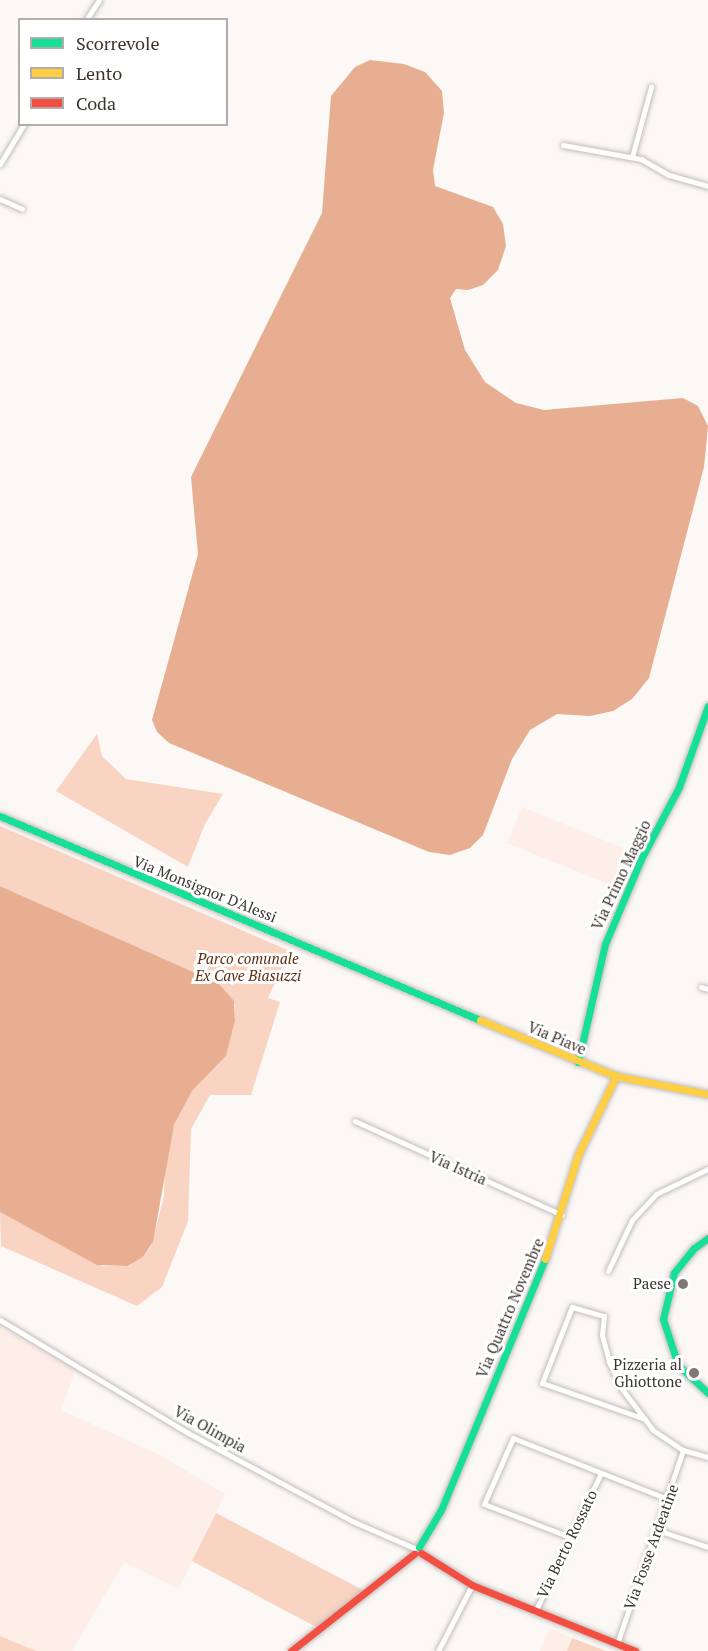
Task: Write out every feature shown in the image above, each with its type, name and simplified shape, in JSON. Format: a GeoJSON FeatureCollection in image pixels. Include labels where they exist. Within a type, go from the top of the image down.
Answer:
{"type":"FeatureCollection","features":[{"type":"Feature","properties":{"kind":"main road","name":"Via Primo Maggio"},"geometry":{"type":"LineString","coordinates":[[578,1062],[611,927],[679,787],[708,706]]}},
{"type":"Feature","properties":{"kind":"main road","name":"Via Monsignor D'Alessi"},"geometry":{"type":"LineString","coordinates":[[0,816],[402,986]]}},
{"type":"Feature","properties":{"kind":"main road","name":"Via Piave"},"geometry":{"type":"LineString","coordinates":[[402,986],[578,1062],[616,1076],[708,1094]]}},
{"type":"Feature","properties":{"kind":"main road","name":"Via Quattro Novembre"},"geometry":{"type":"LineString","coordinates":[[291,1651],[417,1550],[441,1510],[562,1215],[578,1155],[616,1076]]}},
{"type":"Feature","properties":{"kind":"main road"},"geometry":{"type":"LineString","coordinates":[[708,1238],[694,1248],[674,1273],[663,1319],[678,1365],[708,1393]]}},
{"type":"Feature","properties":{"kind":"main road","name":"Via Olimpia"},"geometry":{"type":"LineString","coordinates":[[417,1550],[472,1585],[635,1651]]}},
{"type":"Feature","properties":{"kind":"street"},"geometry":{"type":"LineString","coordinates":[[87,18],[99,0]]}},
{"type":"Feature","properties":{"kind":"street"},"geometry":{"type":"LineString","coordinates":[[632,157],[651,87]]}},
{"type":"Feature","properties":{"kind":"street"},"geometry":{"type":"LineString","coordinates":[[0,164],[23,126]]}},
{"type":"Feature","properties":{"kind":"street"},"geometry":{"type":"LineString","coordinates":[[563,145],[641,159],[669,175],[708,186]]}},
{"type":"Feature","properties":{"kind":"street"},"geometry":{"type":"LineString","coordinates":[[0,199],[22,209]]}},
{"type":"Feature","properties":{"kind":"street"},"geometry":{"type":"LineString","coordinates":[[701,987],[708,989]]}},
{"type":"Feature","properties":{"kind":"street","name":"Via Istria"},"geometry":{"type":"LineString","coordinates":[[355,1121],[562,1215]]}},
{"type":"Feature","properties":{"kind":"street"},"geometry":{"type":"LineString","coordinates":[[608,1271],[632,1220],[656,1194],[708,1169]]}},
{"type":"Feature","properties":{"kind":"street"},"geometry":{"type":"LineString","coordinates":[[645,1419],[542,1383],[572,1307],[604,1317],[602,1335],[609,1362],[622,1389],[645,1419],[653,1430],[683,1450],[708,1457]]}},
{"type":"Feature","properties":{"kind":"street","name":"Via Olimpia"},"geometry":{"type":"LineString","coordinates":[[0,1320],[188,1433],[352,1521],[417,1550]]}},
{"type":"Feature","properties":{"kind":"street","name":"Via Berto Rossato"},"geometry":{"type":"LineString","coordinates":[[570,1537],[484,1504],[513,1438],[600,1475],[668,1499]]}},
{"type":"Feature","properties":{"kind":"street","name":"Via Fosse Ardeatine"},"geometry":{"type":"LineString","coordinates":[[617,1644],[683,1450]]}},
{"type":"Feature","properties":{"kind":"street","name":"Via Berto Rossato"},"geometry":{"type":"LineString","coordinates":[[535,1612],[600,1475]]}},
{"type":"Feature","properties":{"kind":"street"},"geometry":{"type":"LineString","coordinates":[[657,1530],[708,1547]]}},
{"type":"Feature","properties":{"kind":"street"},"geometry":{"type":"LineString","coordinates":[[438,1651],[472,1585]]}},
{"type":"Feature","properties":{"kind":"shaded area"},"geometry":{"type":"Polygon","coordinates":[[[370,60],[404,64],[425,72],[442,91],[444,113],[433,170],[435,186],[493,207],[503,224],[506,246],[498,270],[483,285],[468,290],[456,289],[450,298],[465,350],[485,382],[516,403],[544,410],[683,398],[698,406],[708,426],[704,467],[649,678],[632,699],[613,711],[590,716],[557,714],[530,730],[512,759],[483,835],[470,848],[450,855],[429,852],[169,743],[157,732],[152,720],[198,554],[191,477],[322,213],[331,96],[355,67],[370,60]]]}},
{"type":"Feature","properties":{"kind":"shaded area"},"geometry":{"type":"Polygon","coordinates":[[[522,807],[641,855],[626,891],[507,843],[522,807]]]}},
{"type":"Feature","properties":{"kind":"shaded area"},"geometry":{"type":"Polygon","coordinates":[[[0,886],[218,983],[234,1001],[235,1021],[226,1056],[192,1091],[174,1125],[153,1242],[143,1257],[127,1266],[97,1265],[0,1212],[0,886]]]}},
{"type":"Feature","properties":{"kind":"shaded area"},"geometry":{"type":"Polygon","coordinates":[[[0,1327],[76,1369],[61,1410],[162,1456],[225,1494],[179,1589],[124,1562],[72,1651],[36,1651],[0,1636],[0,1327]]]}},
{"type":"Feature","properties":{"kind":"shaded area"},"geometry":{"type":"Polygon","coordinates":[[[549,1628],[572,1638],[567,1651],[540,1651],[549,1628]]]}},
{"type":"Feature","properties":{"kind":"green space"},"geometry":{"type":"Polygon","coordinates":[[[97,734],[102,756],[126,779],[223,794],[205,824],[188,867],[56,791],[97,734]]]}},
{"type":"Feature","properties":{"kind":"green space","name":"Parco comunale Ex Cave Biasuzzi"},"geometry":{"type":"Polygon","coordinates":[[[0,826],[290,951],[268,998],[280,1002],[251,1095],[210,1095],[191,1129],[188,1221],[162,1287],[137,1306],[1,1246],[0,1212],[102,1266],[125,1266],[143,1257],[151,1247],[164,1196],[165,1162],[174,1125],[192,1091],[226,1056],[235,1021],[235,1005],[218,983],[0,886],[0,826]]]}},
{"type":"Feature","properties":{"kind":"green space"},"geometry":{"type":"Polygon","coordinates":[[[216,1513],[363,1590],[318,1628],[192,1561],[216,1513]]]}},
{"type":"Feature","properties":{"kind":"green space"},"geometry":{"type":"Polygon","coordinates":[[[0,1636],[36,1651],[0,1651],[0,1636]]]}},
{"type":"Feature","properties":{"kind":"green space"},"geometry":{"type":"Polygon","coordinates":[[[572,1638],[606,1651],[567,1651],[572,1638]]]}},
{"type":"Feature","properties":{"kind":"traffic: fast"},"geometry":{"type":"LineString","coordinates":[[578,1062],[605,944],[642,857],[679,787],[708,706]]}},
{"type":"Feature","properties":{"kind":"traffic: fast"},"geometry":{"type":"LineString","coordinates":[[0,816],[480,1020]]}},
{"type":"Feature","properties":{"kind":"traffic: fast"},"geometry":{"type":"LineString","coordinates":[[708,1238],[694,1248],[674,1273],[663,1319],[678,1365],[708,1393]]}},
{"type":"Feature","properties":{"kind":"traffic: fast"},"geometry":{"type":"LineString","coordinates":[[419,1547],[441,1510],[545,1259]]}},
{"type":"Feature","properties":{"kind":"traffic: slow"},"geometry":{"type":"LineString","coordinates":[[480,1020],[616,1076],[708,1094]]}},
{"type":"Feature","properties":{"kind":"traffic: slow"},"geometry":{"type":"LineString","coordinates":[[545,1259],[578,1155],[616,1076]]}},
{"type":"Feature","properties":{"kind":"traffic: jam"},"geometry":{"type":"LineString","coordinates":[[421,1553],[472,1585],[635,1651]]}},
{"type":"Feature","properties":{"kind":"traffic: jam"},"geometry":{"type":"LineString","coordinates":[[291,1651],[414,1554]]}},
{"type":"Feature","properties":{"kind":"place","name":"Paese"},"geometry":{"type":"Point","coordinates":[683,1284]}},
{"type":"Feature","properties":{"kind":"place","name":"Pizzeria al Ghiottone"},"geometry":{"type":"Point","coordinates":[694,1373]}}]}
